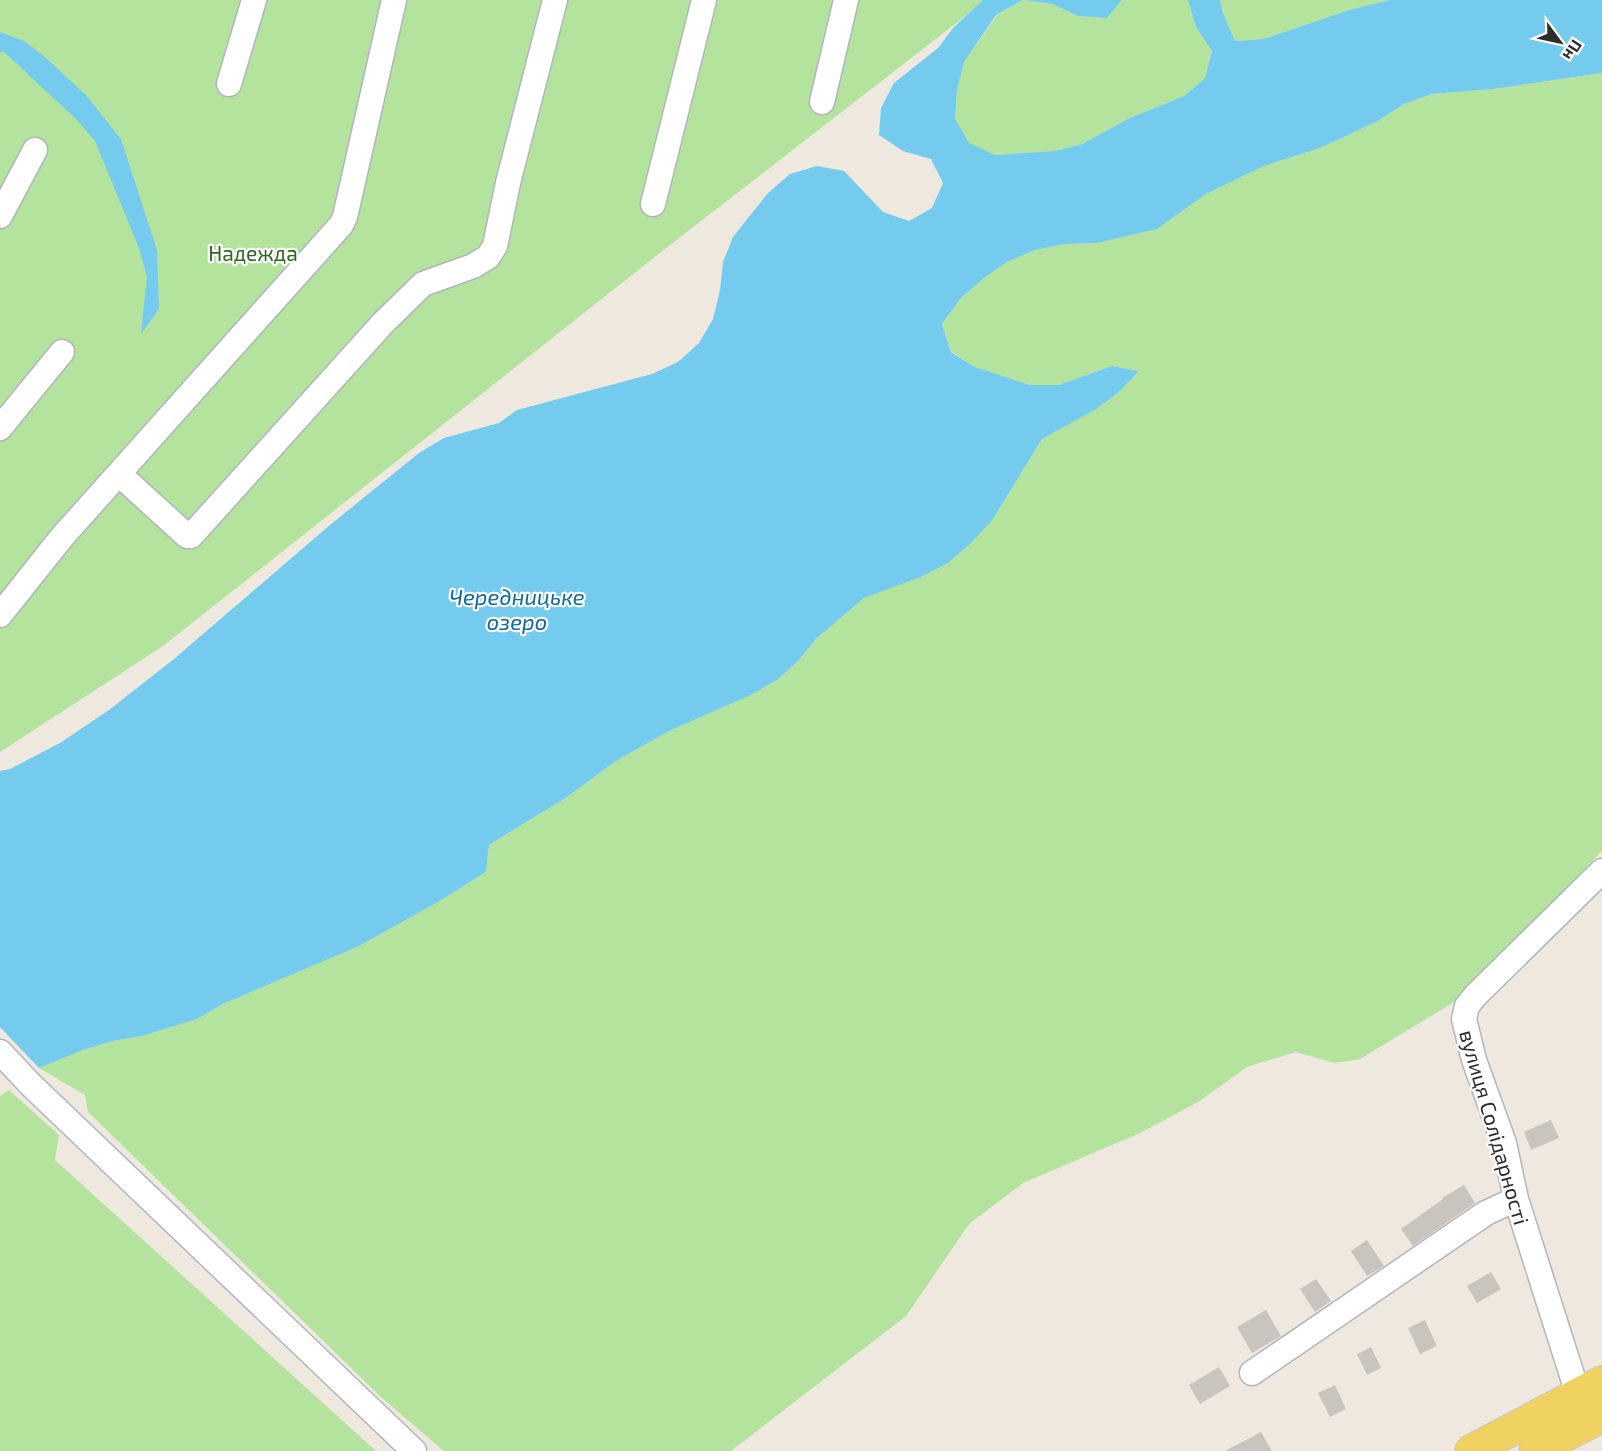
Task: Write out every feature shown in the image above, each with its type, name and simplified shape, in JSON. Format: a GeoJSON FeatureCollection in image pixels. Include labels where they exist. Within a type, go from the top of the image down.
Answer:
{"type":"FeatureCollection","features":[{"type":"Feature","properties":{"kind":"main road"},"geometry":{"type":"LineString","coordinates":[[1471,1451],[1590,1388]]}},
{"type":"Feature","properties":{"kind":"main road"},"geometry":{"type":"LineString","coordinates":[[1541,1450],[1602,1416]]}},
{"type":"Feature","properties":{"kind":"street"},"geometry":{"type":"LineString","coordinates":[[230,84],[254,0]]}},
{"type":"Feature","properties":{"kind":"street"},"geometry":{"type":"LineString","coordinates":[[0,615],[62,537],[341,225],[345,217],[394,0]]}},
{"type":"Feature","properties":{"kind":"street"},"geometry":{"type":"LineString","coordinates":[[119,474],[187,536],[191,536],[382,323],[423,284],[473,266],[488,257],[495,246],[508,183],[555,0]]}},
{"type":"Feature","properties":{"kind":"street"},"geometry":{"type":"LineString","coordinates":[[653,204],[704,0]]}},
{"type":"Feature","properties":{"kind":"street"},"geometry":{"type":"LineString","coordinates":[[822,102],[846,0]]}},
{"type":"Feature","properties":{"kind":"street"},"geometry":{"type":"LineString","coordinates":[[0,216],[35,150]]}},
{"type":"Feature","properties":{"kind":"street"},"geometry":{"type":"LineString","coordinates":[[0,428],[62,352]]}},
{"type":"Feature","properties":{"kind":"street","name":"вулиця Солідарності"},"geometry":{"type":"LineString","coordinates":[[1590,1388],[1516,1200],[1504,1143],[1474,1060],[1464,1019],[1467,1006],[1476,995],[1602,871]]}},
{"type":"Feature","properties":{"kind":"street"},"geometry":{"type":"LineString","coordinates":[[0,1052],[74,1126],[414,1451]]}},
{"type":"Feature","properties":{"kind":"street"},"geometry":{"type":"LineString","coordinates":[[1252,1372],[1486,1213],[1516,1200]]}},
{"type":"Feature","properties":{"kind":"green space","name":"Надежда"},"geometry":{"type":"Polygon","coordinates":[[[0,0],[986,0],[661,252],[163,646],[0,752],[0,0]]]}},
{"type":"Feature","properties":{"kind":"green space"},"geometry":{"type":"Polygon","coordinates":[[[1023,0],[1052,4],[1078,16],[1107,18],[1122,0],[1188,0],[1196,27],[1212,51],[1205,78],[1184,96],[1130,118],[1082,144],[1055,151],[995,155],[969,144],[955,119],[957,91],[964,62],[997,15],[1023,0]]]}},
{"type":"Feature","properties":{"kind":"green space"},"geometry":{"type":"Polygon","coordinates":[[[1220,0],[1390,0],[1349,10],[1263,39],[1235,41],[1220,0]]]}},
{"type":"Feature","properties":{"kind":"green space"},"geometry":{"type":"Polygon","coordinates":[[[1602,73],[1602,851],[1459,999],[1360,1059],[1335,1063],[1296,1052],[1247,1067],[1198,1102],[1140,1133],[1023,1183],[969,1224],[906,1316],[731,1451],[444,1451],[382,1398],[88,1112],[85,1095],[39,1068],[83,1050],[113,1041],[142,1036],[197,1019],[223,1004],[359,946],[486,872],[489,845],[567,797],[616,761],[669,731],[751,695],[777,680],[798,661],[817,638],[864,598],[921,577],[948,563],[993,519],[1042,439],[1095,410],[1119,392],[1139,371],[1112,366],[1059,385],[1030,385],[975,367],[951,351],[942,324],[961,298],[1007,262],[1035,250],[1065,244],[1097,243],[1157,229],[1206,194],[1264,166],[1320,148],[1378,121],[1404,104],[1432,94],[1493,89],[1602,73]]]}},
{"type":"Feature","properties":{"kind":"green space"},"geometry":{"type":"Polygon","coordinates":[[[9,1090],[59,1135],[55,1160],[376,1451],[0,1451],[0,1096],[9,1090]]]}},
{"type":"Feature","properties":{"kind":"water","name":"Чередницьке озеро"},"geometry":{"type":"Polygon","coordinates":[[[983,0],[1023,0],[996,15],[964,62],[957,91],[955,119],[969,143],[995,155],[1055,151],[1082,144],[1130,118],[1184,96],[1205,78],[1212,51],[1196,27],[1188,0],[1220,0],[1235,41],[1263,39],[1349,10],[1390,0],[1602,0],[1602,73],[1493,89],[1432,94],[1404,104],[1378,121],[1320,148],[1264,166],[1206,194],[1157,229],[1097,243],[1065,244],[1035,250],[1007,262],[961,298],[942,324],[951,352],[975,367],[1030,385],[1059,385],[1112,366],[1139,371],[1119,392],[1095,410],[1042,439],[993,519],[948,563],[921,577],[864,598],[817,638],[798,661],[777,680],[751,695],[669,731],[616,761],[567,797],[489,845],[486,872],[359,946],[223,1004],[197,1019],[142,1036],[113,1041],[83,1050],[39,1068],[0,1027],[0,771],[10,769],[60,743],[109,710],[174,659],[330,525],[419,453],[444,438],[499,423],[517,410],[652,374],[678,362],[699,343],[713,319],[720,290],[723,262],[733,237],[768,193],[790,174],[817,166],[844,171],[883,212],[909,221],[932,208],[943,183],[931,159],[903,151],[879,135],[881,108],[894,83],[938,48],[954,27],[983,0]]]}},
{"type":"Feature","properties":{"kind":"water"},"geometry":{"type":"Polygon","coordinates":[[[1024,0],[1122,0],[1107,18],[1078,16],[1052,4],[1024,0]]]}},
{"type":"Feature","properties":{"kind":"water"},"geometry":{"type":"Polygon","coordinates":[[[0,32],[24,41],[45,57],[86,95],[121,139],[157,250],[159,309],[141,334],[147,276],[139,248],[95,141],[77,120],[3,51],[0,53],[0,32]]]}},
{"type":"Feature","properties":{"kind":"building"},"geometry":{"type":"Polygon","coordinates":[[[1551,1120],[1559,1138],[1531,1150],[1524,1132],[1551,1120]]]}},
{"type":"Feature","properties":{"kind":"building"},"geometry":{"type":"Polygon","coordinates":[[[1464,1185],[1475,1203],[1413,1246],[1401,1229],[1442,1198],[1464,1185]]]}},
{"type":"Feature","properties":{"kind":"building"},"geometry":{"type":"Polygon","coordinates":[[[1367,1240],[1384,1266],[1367,1276],[1351,1251],[1367,1240]]]}},
{"type":"Feature","properties":{"kind":"building"},"geometry":{"type":"Polygon","coordinates":[[[1491,1272],[1501,1289],[1477,1303],[1467,1286],[1491,1272]]]}},
{"type":"Feature","properties":{"kind":"building"},"geometry":{"type":"Polygon","coordinates":[[[1316,1279],[1331,1301],[1315,1312],[1300,1289],[1316,1279]]]}},
{"type":"Feature","properties":{"kind":"building"},"geometry":{"type":"Polygon","coordinates":[[[1266,1310],[1281,1336],[1252,1353],[1237,1327],[1266,1310]]]}},
{"type":"Feature","properties":{"kind":"building"},"geometry":{"type":"Polygon","coordinates":[[[1425,1320],[1437,1346],[1420,1354],[1408,1328],[1425,1320]]]}},
{"type":"Feature","properties":{"kind":"building"},"geometry":{"type":"Polygon","coordinates":[[[1371,1347],[1381,1368],[1367,1375],[1357,1354],[1371,1347]]]}},
{"type":"Feature","properties":{"kind":"building"},"geometry":{"type":"Polygon","coordinates":[[[1219,1367],[1230,1386],[1200,1404],[1189,1385],[1219,1367]]]}},
{"type":"Feature","properties":{"kind":"building"},"geometry":{"type":"Polygon","coordinates":[[[1335,1385],[1346,1409],[1330,1417],[1318,1393],[1335,1385]]]}},
{"type":"Feature","properties":{"kind":"building"},"geometry":{"type":"Polygon","coordinates":[[[1261,1432],[1272,1451],[1225,1451],[1261,1432]]]}}]}
